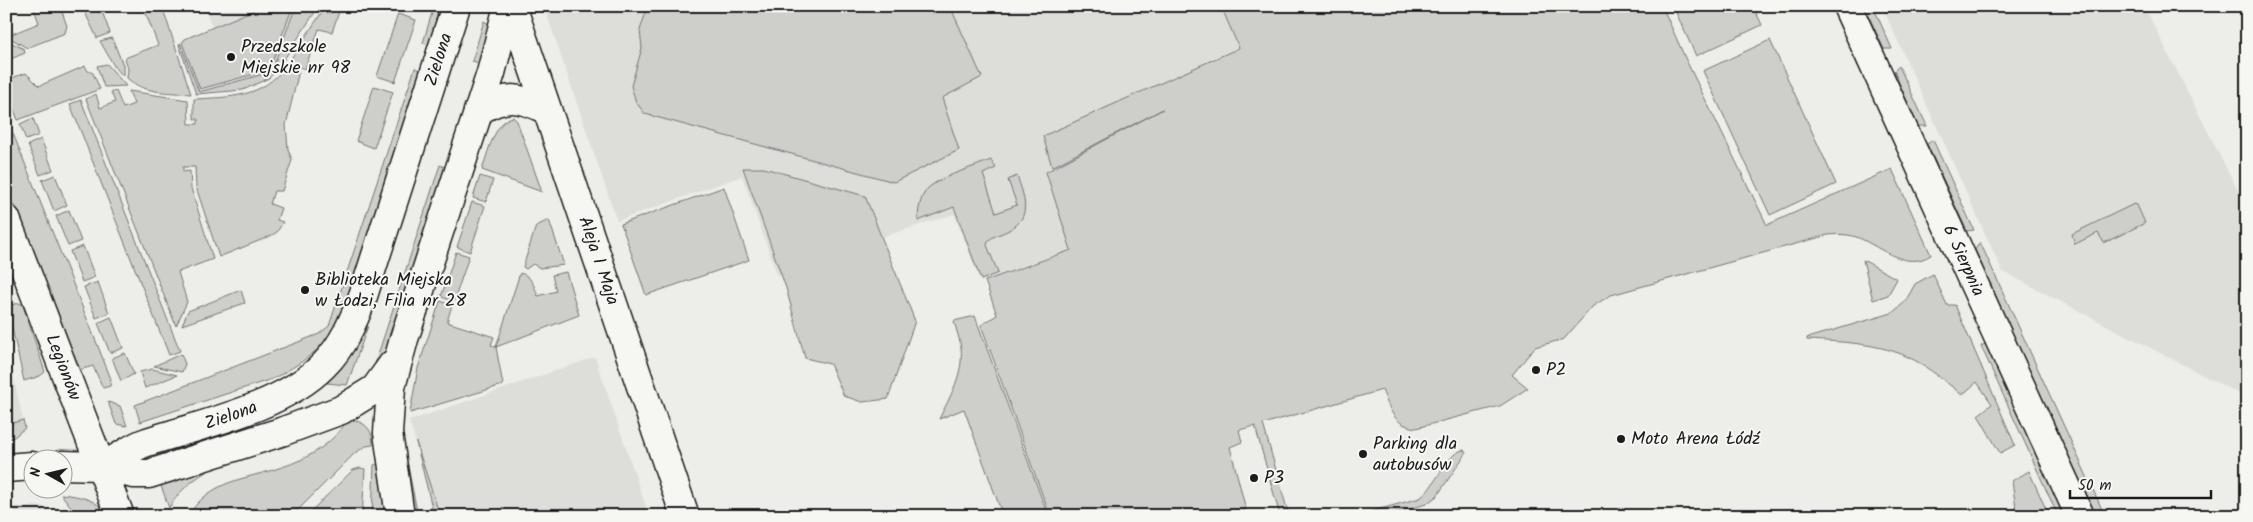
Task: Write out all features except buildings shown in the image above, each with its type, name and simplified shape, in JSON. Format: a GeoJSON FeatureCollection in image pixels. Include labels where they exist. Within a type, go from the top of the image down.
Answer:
{"type":"FeatureCollection","features":[{"type":"Feature","properties":{"kind":"street","name":"Zielona"},"geometry":{"type":"LineString","coordinates":[[100,466],[110,463],[139,444],[272,400],[306,380],[324,365],[336,351],[347,333],[363,296],[456,6]]}},
{"type":"Feature","properties":{"kind":"street","name":"Zielona"},"geometry":{"type":"LineString","coordinates":[[400,516],[389,452],[388,411],[391,387],[404,339],[491,73],[510,6]]}},
{"type":"Feature","properties":{"kind":"street","name":"Aleja 1 Maja"},"geometry":{"type":"LineString","coordinates":[[510,6],[685,516]]}},
{"type":"Feature","properties":{"kind":"street","name":"6 Sierpnia"},"geometry":{"type":"LineString","coordinates":[[1847,6],[2080,516]]}},
{"type":"Feature","properties":{"kind":"street"},"geometry":{"type":"LineString","coordinates":[[478,111],[498,100],[514,98],[545,108]]}},
{"type":"Feature","properties":{"kind":"street","name":"Legionów"},"geometry":{"type":"LineString","coordinates":[[6,219],[120,516]]}},
{"type":"Feature","properties":{"kind":"street","name":"Zielona"},"geometry":{"type":"LineString","coordinates":[[100,466],[133,474],[149,474],[332,414],[358,401],[379,385],[389,372],[404,339]]}},
{"type":"Feature","properties":{"kind":"street"},"geometry":{"type":"LineString","coordinates":[[72,465],[100,466]]}},
{"type":"Feature","properties":{"kind":"street"},"geometry":{"type":"LineString","coordinates":[[6,468],[22,467]]}},
{"type":"Feature","properties":{"kind":"shaded area"},"geometry":{"type":"Polygon","coordinates":[[[33,6],[60,6],[67,26],[65,33],[27,48],[7,36],[39,23],[33,6]]]}},
{"type":"Feature","properties":{"kind":"shaded area"},"geometry":{"type":"Polygon","coordinates":[[[82,6],[100,6],[110,33],[97,38],[82,6]]]}},
{"type":"Feature","properties":{"kind":"shaded area"},"geometry":{"type":"Polygon","coordinates":[[[143,6],[162,6],[191,94],[149,90],[127,78],[128,69],[125,58],[158,45],[143,6]]]}},
{"type":"Feature","properties":{"kind":"shaded area","name":"Przedszkole Miejskie nr 98"},"geometry":{"type":"Polygon","coordinates":[[[204,6],[296,6],[271,72],[199,92],[180,43],[185,38],[212,27],[204,6]]]}},
{"type":"Feature","properties":{"kind":"shaded area","name":"Przedszkole Miejskie nr 98"},"geometry":{"type":"Polygon","coordinates":[[[252,6],[293,6],[269,70],[200,89],[182,43],[185,39],[254,10],[252,6]]]}},
{"type":"Feature","properties":{"kind":"shaded area"},"geometry":{"type":"Polygon","coordinates":[[[296,6],[319,6],[277,70],[269,78],[243,90],[196,94],[179,45],[180,43],[199,92],[271,72],[296,6]]]}},
{"type":"Feature","properties":{"kind":"shaded area"},"geometry":{"type":"Polygon","coordinates":[[[326,6],[341,6],[332,32],[319,29],[305,69],[288,63],[326,6]]]}},
{"type":"Feature","properties":{"kind":"shaded area"},"geometry":{"type":"Polygon","coordinates":[[[434,6],[445,6],[432,46],[423,43],[434,6]]]}},
{"type":"Feature","properties":{"kind":"shaded area"},"geometry":{"type":"Polygon","coordinates":[[[544,6],[1221,6],[1239,47],[1071,249],[981,282],[954,214],[882,237],[778,277],[742,176],[617,221],[544,6]]]}},
{"type":"Feature","properties":{"kind":"shaded area"},"geometry":{"type":"Polygon","coordinates":[[[648,6],[950,6],[982,77],[942,98],[959,150],[894,182],[645,114],[636,102],[631,86],[642,48],[640,30],[648,6]]]}},
{"type":"Feature","properties":{"kind":"shaded area"},"geometry":{"type":"Polygon","coordinates":[[[1221,6],[1662,6],[1686,60],[1767,225],[1892,169],[1931,255],[1922,259],[1903,259],[1855,237],[1828,235],[1611,295],[1593,306],[1564,339],[1535,347],[1512,375],[1528,388],[1500,406],[1416,428],[1397,420],[1390,410],[1382,390],[1263,424],[1289,516],[1280,516],[1255,426],[1239,430],[1242,442],[1230,447],[1246,510],[1227,516],[1050,516],[981,325],[997,315],[985,281],[1071,250],[1046,172],[1163,109],[1052,167],[1043,136],[1239,48],[1221,6]]]}},
{"type":"Feature","properties":{"kind":"shaded area"},"geometry":{"type":"Polygon","coordinates":[[[1673,6],[1753,6],[1762,25],[1696,56],[1673,6]]]}},
{"type":"Feature","properties":{"kind":"shaded area"},"geometry":{"type":"Polygon","coordinates":[[[1864,6],[1873,6],[1892,49],[1884,49],[1864,6]]]}},
{"type":"Feature","properties":{"kind":"shaded area"},"geometry":{"type":"Polygon","coordinates":[[[1882,6],[2144,6],[2247,209],[2247,398],[2002,271],[1882,6]]]}},
{"type":"Feature","properties":{"kind":"shaded area"},"geometry":{"type":"Polygon","coordinates":[[[398,14],[416,20],[395,82],[377,76],[398,14]]]}},
{"type":"Feature","properties":{"kind":"shaded area"},"geometry":{"type":"Polygon","coordinates":[[[484,21],[489,24],[491,32],[480,63],[472,61],[484,21]]]}},
{"type":"Feature","properties":{"kind":"shaded area"},"geometry":{"type":"Polygon","coordinates":[[[112,38],[123,65],[123,76],[114,66],[100,41],[112,38]]]}},
{"type":"Feature","properties":{"kind":"shaded area"},"geometry":{"type":"Polygon","coordinates":[[[6,40],[24,49],[25,53],[6,61],[6,40]]]}},
{"type":"Feature","properties":{"kind":"shaded area"},"geometry":{"type":"Polygon","coordinates":[[[1770,40],[1836,184],[1770,215],[1703,71],[1770,40]]]}},
{"type":"Feature","properties":{"kind":"shaded area"},"geometry":{"type":"Polygon","coordinates":[[[107,64],[126,86],[104,87],[97,66],[107,64]]]}},
{"type":"Feature","properties":{"kind":"shaded area"},"geometry":{"type":"Polygon","coordinates":[[[85,66],[88,71],[93,73],[100,89],[18,120],[6,90],[6,80],[26,73],[39,86],[85,66]]]}},
{"type":"Feature","properties":{"kind":"shaded area"},"geometry":{"type":"Polygon","coordinates":[[[286,66],[299,71],[286,125],[288,149],[292,160],[282,191],[274,191],[270,204],[281,208],[277,220],[283,222],[277,232],[271,236],[219,257],[196,187],[195,167],[183,167],[183,172],[190,171],[191,188],[213,259],[178,272],[187,302],[176,326],[86,99],[96,94],[100,108],[115,102],[111,92],[116,91],[123,108],[134,104],[129,91],[188,100],[189,124],[198,124],[198,119],[194,119],[194,99],[221,98],[245,94],[266,84],[286,66]]]}},
{"type":"Feature","properties":{"kind":"shaded area"},"geometry":{"type":"Polygon","coordinates":[[[1899,66],[1927,126],[1918,126],[1894,71],[1899,66]]]}},
{"type":"Feature","properties":{"kind":"shaded area"},"geometry":{"type":"Polygon","coordinates":[[[415,68],[422,71],[351,291],[340,320],[328,339],[302,362],[272,379],[140,422],[135,405],[319,334],[329,326],[415,68]]]}},
{"type":"Feature","properties":{"kind":"shaded area"},"geometry":{"type":"Polygon","coordinates":[[[374,86],[393,92],[374,148],[356,141],[374,86]]]}},
{"type":"Feature","properties":{"kind":"shaded area"},"geometry":{"type":"Polygon","coordinates":[[[81,100],[180,351],[169,355],[70,104],[81,100]]]}},
{"type":"Feature","properties":{"kind":"shaded area"},"geometry":{"type":"Polygon","coordinates":[[[6,116],[111,379],[110,386],[103,388],[93,366],[76,371],[52,302],[6,187],[6,116]]]}},
{"type":"Feature","properties":{"kind":"shaded area"},"geometry":{"type":"Polygon","coordinates":[[[513,117],[517,121],[542,192],[482,170],[489,147],[501,124],[513,117]]]}},
{"type":"Feature","properties":{"kind":"shaded area"},"geometry":{"type":"Polygon","coordinates":[[[33,118],[39,135],[26,140],[20,124],[33,118]]]}},
{"type":"Feature","properties":{"kind":"shaded area"},"geometry":{"type":"Polygon","coordinates":[[[41,139],[53,170],[40,175],[28,145],[41,139]]]}},
{"type":"Feature","properties":{"kind":"shaded area"},"geometry":{"type":"Polygon","coordinates":[[[1933,140],[1974,230],[1967,231],[1927,144],[1933,140]]]}},
{"type":"Feature","properties":{"kind":"shaded area"},"geometry":{"type":"Polygon","coordinates":[[[991,160],[996,168],[983,174],[996,213],[1017,205],[1008,180],[1017,176],[1025,206],[1017,225],[988,241],[987,245],[998,273],[981,280],[954,207],[918,221],[918,216],[923,196],[928,188],[938,181],[991,160]]]}},
{"type":"Feature","properties":{"kind":"shaded area"},"geometry":{"type":"Polygon","coordinates":[[[440,165],[447,168],[385,352],[373,370],[440,165]]]}},
{"type":"Feature","properties":{"kind":"shaded area"},"geometry":{"type":"Polygon","coordinates":[[[743,168],[764,168],[865,196],[915,321],[888,399],[862,402],[844,396],[830,364],[805,358],[786,288],[743,168]]]}},
{"type":"Feature","properties":{"kind":"shaded area"},"geometry":{"type":"Polygon","coordinates":[[[55,175],[67,205],[54,211],[42,180],[55,175]]]}},
{"type":"Feature","properties":{"kind":"shaded area"},"geometry":{"type":"Polygon","coordinates":[[[480,176],[493,180],[486,202],[473,198],[480,176]]]}},
{"type":"Feature","properties":{"kind":"shaded area"},"geometry":{"type":"Polygon","coordinates":[[[724,187],[749,260],[646,295],[621,224],[724,187]]]}},
{"type":"Feature","properties":{"kind":"shaded area"},"geometry":{"type":"Polygon","coordinates":[[[472,202],[485,206],[470,252],[457,247],[472,202]]]}},
{"type":"Feature","properties":{"kind":"shaded area"},"geometry":{"type":"Polygon","coordinates":[[[2134,204],[2137,205],[2145,223],[2104,243],[2098,233],[2075,244],[2072,234],[2134,204]]]}},
{"type":"Feature","properties":{"kind":"shaded area"},"geometry":{"type":"Polygon","coordinates":[[[69,210],[81,241],[68,246],[56,216],[69,210]]]}},
{"type":"Feature","properties":{"kind":"shaded area"},"geometry":{"type":"Polygon","coordinates":[[[549,220],[564,265],[540,268],[533,264],[526,269],[523,267],[536,226],[549,220]]]}},
{"type":"Feature","properties":{"kind":"shaded area"},"geometry":{"type":"Polygon","coordinates":[[[1980,242],[2105,516],[2096,516],[1975,250],[1980,242]]]}},
{"type":"Feature","properties":{"kind":"shaded area"},"geometry":{"type":"Polygon","coordinates":[[[83,246],[95,277],[82,282],[70,251],[83,246]]]}},
{"type":"Feature","properties":{"kind":"shaded area"},"geometry":{"type":"Polygon","coordinates":[[[456,252],[469,256],[454,301],[441,297],[456,252]]]}},
{"type":"Feature","properties":{"kind":"shaded area"},"geometry":{"type":"Polygon","coordinates":[[[1863,260],[1897,279],[1888,295],[1873,300],[1863,260]]]}},
{"type":"Feature","properties":{"kind":"shaded area"},"geometry":{"type":"Polygon","coordinates":[[[566,272],[579,315],[496,347],[520,273],[530,279],[538,296],[556,291],[552,275],[566,272]]]}},
{"type":"Feature","properties":{"kind":"shaded area"},"geometry":{"type":"Polygon","coordinates":[[[1933,274],[1947,305],[1955,305],[2015,445],[2000,453],[1978,415],[1992,404],[1977,382],[1962,395],[1921,364],[1895,352],[1866,345],[1807,340],[1807,338],[1892,313],[1905,302],[1915,284],[1933,274]]]}},
{"type":"Feature","properties":{"kind":"shaded area"},"geometry":{"type":"Polygon","coordinates":[[[98,282],[109,313],[96,318],[84,287],[98,282]]]}},
{"type":"Feature","properties":{"kind":"shaded area"},"geometry":{"type":"Polygon","coordinates":[[[241,290],[245,303],[182,325],[188,311],[241,290]]]}},
{"type":"Feature","properties":{"kind":"shaded area"},"geometry":{"type":"Polygon","coordinates":[[[440,301],[452,305],[447,322],[494,337],[491,345],[496,347],[503,385],[410,413],[418,368],[440,301]]]}},
{"type":"Feature","properties":{"kind":"shaded area"},"geometry":{"type":"Polygon","coordinates":[[[19,303],[23,305],[45,372],[40,376],[24,381],[7,306],[19,303]]]}},
{"type":"Feature","properties":{"kind":"shaded area"},"geometry":{"type":"Polygon","coordinates":[[[975,316],[1048,516],[1003,516],[964,409],[939,419],[955,385],[960,367],[961,348],[954,321],[975,316]]]}},
{"type":"Feature","properties":{"kind":"shaded area"},"geometry":{"type":"Polygon","coordinates":[[[111,317],[123,348],[110,353],[98,323],[111,317]]]}},
{"type":"Feature","properties":{"kind":"shaded area"},"geometry":{"type":"Polygon","coordinates":[[[365,325],[368,326],[347,385],[327,383],[346,361],[365,325]]]}},
{"type":"Feature","properties":{"kind":"shaded area"},"geometry":{"type":"Polygon","coordinates":[[[1987,343],[2066,516],[2058,516],[1981,346],[1987,343]]]}},
{"type":"Feature","properties":{"kind":"shaded area"},"geometry":{"type":"Polygon","coordinates":[[[6,344],[23,420],[6,424],[6,344]]]}},
{"type":"Feature","properties":{"kind":"shaded area"},"geometry":{"type":"Polygon","coordinates":[[[125,353],[134,374],[121,381],[112,358],[125,353]]]}},
{"type":"Feature","properties":{"kind":"shaded area"},"geometry":{"type":"Polygon","coordinates":[[[181,354],[185,364],[182,372],[154,366],[181,354]]]}},
{"type":"Feature","properties":{"kind":"shaded area"},"geometry":{"type":"Polygon","coordinates":[[[595,357],[649,516],[440,516],[409,421],[595,357]]]}},
{"type":"Feature","properties":{"kind":"shaded area"},"geometry":{"type":"Polygon","coordinates":[[[152,369],[177,375],[145,388],[140,372],[152,369]]]}},
{"type":"Feature","properties":{"kind":"shaded area"},"geometry":{"type":"Polygon","coordinates":[[[108,402],[120,406],[127,426],[116,424],[108,402]]]}},
{"type":"Feature","properties":{"kind":"shaded area"},"geometry":{"type":"Polygon","coordinates":[[[23,420],[25,428],[14,437],[6,439],[6,425],[23,420]]]}},
{"type":"Feature","properties":{"kind":"shaded area"},"geometry":{"type":"Polygon","coordinates":[[[353,420],[362,423],[368,428],[372,436],[373,445],[366,446],[355,453],[292,516],[188,516],[197,504],[218,488],[230,482],[301,460],[327,444],[347,421],[353,420]]]}},
{"type":"Feature","properties":{"kind":"shaded area"},"geometry":{"type":"Polygon","coordinates":[[[416,442],[440,516],[434,516],[416,442]]]}},
{"type":"Feature","properties":{"kind":"shaded area"},"geometry":{"type":"Polygon","coordinates":[[[1464,450],[1466,453],[1437,496],[1426,504],[1385,516],[1355,516],[1420,498],[1426,493],[1452,456],[1464,450]]]}},
{"type":"Feature","properties":{"kind":"shaded area"},"geometry":{"type":"Polygon","coordinates":[[[406,457],[418,516],[412,516],[401,458],[406,457]]]}},
{"type":"Feature","properties":{"kind":"shaded area"},"geometry":{"type":"Polygon","coordinates":[[[223,462],[186,487],[169,508],[160,483],[223,462]]]}},
{"type":"Feature","properties":{"kind":"shaded area"},"geometry":{"type":"Polygon","coordinates":[[[378,464],[387,516],[372,516],[374,465],[378,464]]]}},
{"type":"Feature","properties":{"kind":"shaded area"},"geometry":{"type":"Polygon","coordinates":[[[365,469],[362,516],[306,516],[353,470],[365,469]]]}},
{"type":"Feature","properties":{"kind":"shaded area"},"geometry":{"type":"Polygon","coordinates":[[[2029,471],[2049,516],[2017,516],[2012,481],[2029,471]]]}},
{"type":"Feature","properties":{"kind":"shaded area"},"geometry":{"type":"Polygon","coordinates":[[[72,496],[93,502],[103,510],[106,516],[78,516],[66,500],[72,500],[72,496]]]}},
{"type":"Feature","properties":{"kind":"shaded area"},"geometry":{"type":"Polygon","coordinates":[[[43,506],[45,516],[6,516],[6,507],[43,506]]]}},
{"type":"Feature","properties":{"kind":"place","name":"Przedszkole Miejskie nr 98"},"geometry":{"type":"Point","coordinates":[231,57]}},
{"type":"Feature","properties":{"kind":"place","name":"Biblioteka Miejska w Łodzi, Filia nr 28"},"geometry":{"type":"Point","coordinates":[305,290]}},
{"type":"Feature","properties":{"kind":"place","name":"P2"},"geometry":{"type":"Point","coordinates":[1536,370]}},
{"type":"Feature","properties":{"kind":"place","name":"Moto Arena Łódź"},"geometry":{"type":"Point","coordinates":[1621,439]}},
{"type":"Feature","properties":{"kind":"place","name":"Parking dla autobusów"},"geometry":{"type":"Point","coordinates":[1363,454]}},
{"type":"Feature","properties":{"kind":"place","name":"P3"},"geometry":{"type":"Point","coordinates":[1254,478]}}]}
